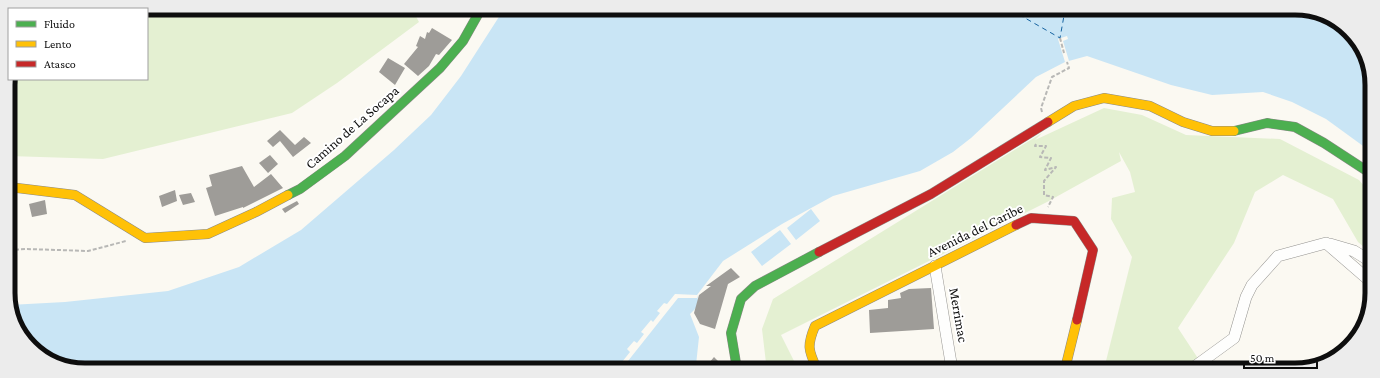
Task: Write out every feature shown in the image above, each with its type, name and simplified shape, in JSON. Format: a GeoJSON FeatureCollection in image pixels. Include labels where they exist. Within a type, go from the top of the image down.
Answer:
{"type":"FeatureCollection","features":[{"type":"Feature","properties":{"kind":"street","name":"Camino de La Socapa"},"geometry":{"type":"LineString","coordinates":[[145,238],[208,234],[256,212],[300,189],[345,156],[440,68],[463,41],[478,15]]}},
{"type":"Feature","properties":{"kind":"street"},"geometry":{"type":"LineString","coordinates":[[736,363],[731,333],[741,299],[755,286],[931,194],[1074,106],[1104,98],[1150,106],[1183,122],[1212,131],[1236,131],[1267,122],[1295,127],[1365,169]]}},
{"type":"Feature","properties":{"kind":"street"},"geometry":{"type":"LineString","coordinates":[[15,188],[75,195],[145,238]]}},
{"type":"Feature","properties":{"kind":"street","name":"Avenida del Caribe"},"geometry":{"type":"LineString","coordinates":[[815,363],[809,340],[815,326],[1031,218],[1074,221],[1093,250],[1066,363]]}},
{"type":"Feature","properties":{"kind":"street"},"geometry":{"type":"LineString","coordinates":[[1200,363],[1234,338],[1246,297],[1252,285],[1278,256],[1326,243],[1354,251],[1365,258]]}},
{"type":"Feature","properties":{"kind":"street"},"geometry":{"type":"LineString","coordinates":[[1326,243],[1365,277]]}},
{"type":"Feature","properties":{"kind":"street","name":"Merrimac"},"geometry":{"type":"LineString","coordinates":[[935,266],[950,347],[951,363]]}},
{"type":"Feature","properties":{"kind":"path"},"geometry":{"type":"LineString","coordinates":[[1060,38],[1064,53]]}},
{"type":"Feature","properties":{"kind":"path"},"geometry":{"type":"LineString","coordinates":[[1041,108],[1052,77],[1069,68],[1067,62]]}},
{"type":"Feature","properties":{"kind":"path"},"geometry":{"type":"LineString","coordinates":[[1038,140],[1035,146],[1046,146],[1040,157],[1051,158],[1045,170],[1056,167],[1044,181],[1044,195],[1053,197]]}},
{"type":"Feature","properties":{"kind":"path"},"geometry":{"type":"LineString","coordinates":[[15,249],[27,248],[88,251],[145,238]]}},
{"type":"Feature","properties":{"kind":"green space"},"geometry":{"type":"Polygon","coordinates":[[[148,15],[415,15],[419,22],[337,83],[292,113],[103,159],[15,156],[15,80],[148,80],[148,15]]]}},
{"type":"Feature","properties":{"kind":"green space"},"geometry":{"type":"Polygon","coordinates":[[[1104,108],[1142,115],[1186,135],[1280,139],[1359,180],[1365,187],[1365,248],[1358,242],[1333,199],[1283,175],[1255,192],[1234,243],[1178,328],[1201,363],[1106,363],[1132,257],[1111,219],[1112,198],[1135,192],[1130,172],[1119,152],[1121,161],[1047,202],[781,335],[795,363],[766,363],[762,329],[773,299],[1042,133],[1035,140],[1104,108]]]}},
{"type":"Feature","properties":{"kind":"water"},"geometry":{"type":"Polygon","coordinates":[[[500,15],[1309,16],[1326,22],[1338,29],[1351,42],[1358,54],[1364,71],[1365,147],[1326,119],[1292,102],[1263,92],[1212,95],[1171,85],[1087,56],[1065,62],[1036,77],[971,138],[953,152],[920,171],[833,196],[782,224],[723,261],[697,295],[699,305],[690,314],[699,337],[696,363],[85,363],[71,362],[50,354],[35,343],[24,328],[16,305],[65,302],[168,291],[239,267],[301,230],[394,150],[431,115],[461,76],[500,15]]]}},
{"type":"Feature","properties":{"kind":"water"},"geometry":{"type":"Polygon","coordinates":[[[811,209],[820,221],[796,240],[787,228],[811,209]]]}},
{"type":"Feature","properties":{"kind":"water"},"geometry":{"type":"Polygon","coordinates":[[[780,230],[791,244],[762,266],[751,252],[780,230]]]}},
{"type":"Feature","properties":{"kind":"pier"},"geometry":{"type":"Polygon","coordinates":[[[1067,36],[1068,39],[1063,41],[1069,61],[1065,62],[1058,39],[1067,36]]]}},
{"type":"Feature","properties":{"kind":"pier"},"geometry":{"type":"Polygon","coordinates":[[[675,294],[697,295],[697,298],[678,298],[626,363],[622,363],[630,352],[627,349],[634,341],[637,343],[644,334],[641,332],[651,320],[653,322],[660,313],[657,311],[664,303],[667,304],[675,294]]]}},
{"type":"Feature","properties":{"kind":"building"},"geometry":{"type":"Polygon","coordinates":[[[432,28],[452,40],[439,55],[436,54],[429,66],[418,76],[404,64],[418,47],[416,46],[420,36],[425,39],[427,32],[429,33],[432,28]]]}},
{"type":"Feature","properties":{"kind":"building"},"geometry":{"type":"Polygon","coordinates":[[[388,58],[405,68],[395,85],[379,72],[388,58]]]}},
{"type":"Feature","properties":{"kind":"building"},"geometry":{"type":"Polygon","coordinates":[[[280,130],[295,145],[304,137],[311,143],[293,157],[280,141],[273,147],[267,141],[280,130]]]}},
{"type":"Feature","properties":{"kind":"building"},"geometry":{"type":"Polygon","coordinates":[[[270,155],[278,164],[268,173],[259,163],[270,155]]]}},
{"type":"Feature","properties":{"kind":"building"},"geometry":{"type":"Polygon","coordinates":[[[242,166],[254,187],[271,174],[283,188],[243,208],[215,216],[206,188],[212,186],[209,175],[242,166]]]}},
{"type":"Feature","properties":{"kind":"building"},"geometry":{"type":"Polygon","coordinates":[[[175,190],[177,201],[162,207],[159,196],[175,190]]]}},
{"type":"Feature","properties":{"kind":"building"},"geometry":{"type":"Polygon","coordinates":[[[191,193],[195,202],[183,205],[179,195],[191,193]]]}},
{"type":"Feature","properties":{"kind":"building"},"geometry":{"type":"Polygon","coordinates":[[[45,200],[47,214],[32,217],[29,204],[45,200]]]}},
{"type":"Feature","properties":{"kind":"building"},"geometry":{"type":"Polygon","coordinates":[[[297,201],[299,204],[285,213],[282,209],[297,201]]]}},
{"type":"Feature","properties":{"kind":"building"},"geometry":{"type":"Polygon","coordinates":[[[731,268],[740,277],[728,284],[715,329],[700,324],[694,313],[699,295],[711,286],[706,286],[731,268]]]}},
{"type":"Feature","properties":{"kind":"building"},"geometry":{"type":"Polygon","coordinates":[[[931,288],[934,329],[870,333],[869,310],[888,308],[888,300],[901,298],[900,293],[909,289],[931,288]]]}},
{"type":"Feature","properties":{"kind":"building"},"geometry":{"type":"Polygon","coordinates":[[[714,357],[720,363],[709,363],[714,357]]]}},
{"type":"Feature","properties":{"kind":"ferry route"},"geometry":{"type":"LineString","coordinates":[[1020,15],[1060,38],[1064,15]]}},
{"type":"Feature","properties":{"kind":"traffic: fast"},"geometry":{"type":"LineString","coordinates":[[288,195],[300,189],[345,156],[440,68],[463,41],[478,15]]}},
{"type":"Feature","properties":{"kind":"traffic: fast"},"geometry":{"type":"LineString","coordinates":[[1234,131],[1267,123],[1295,127],[1324,143],[1365,170]]}},
{"type":"Feature","properties":{"kind":"traffic: fast"},"geometry":{"type":"LineString","coordinates":[[736,363],[731,333],[741,299],[755,286],[819,252]]}},
{"type":"Feature","properties":{"kind":"traffic: slow"},"geometry":{"type":"LineString","coordinates":[[1048,122],[1074,106],[1104,98],[1150,106],[1183,122],[1212,131],[1234,131]]}},
{"type":"Feature","properties":{"kind":"traffic: slow"},"geometry":{"type":"LineString","coordinates":[[15,188],[75,195],[145,238],[208,234],[256,212],[288,195]]}},
{"type":"Feature","properties":{"kind":"traffic: slow"},"geometry":{"type":"LineString","coordinates":[[814,363],[810,352],[810,343],[815,326],[1016,225]]}},
{"type":"Feature","properties":{"kind":"traffic: slow"},"geometry":{"type":"LineString","coordinates":[[1066,363],[1077,320]]}},
{"type":"Feature","properties":{"kind":"traffic: jam"},"geometry":{"type":"LineString","coordinates":[[819,252],[931,194],[1048,122]]}},
{"type":"Feature","properties":{"kind":"traffic: jam"},"geometry":{"type":"LineString","coordinates":[[1016,225],[1031,218],[1074,221],[1093,250],[1077,320]]}}]}
